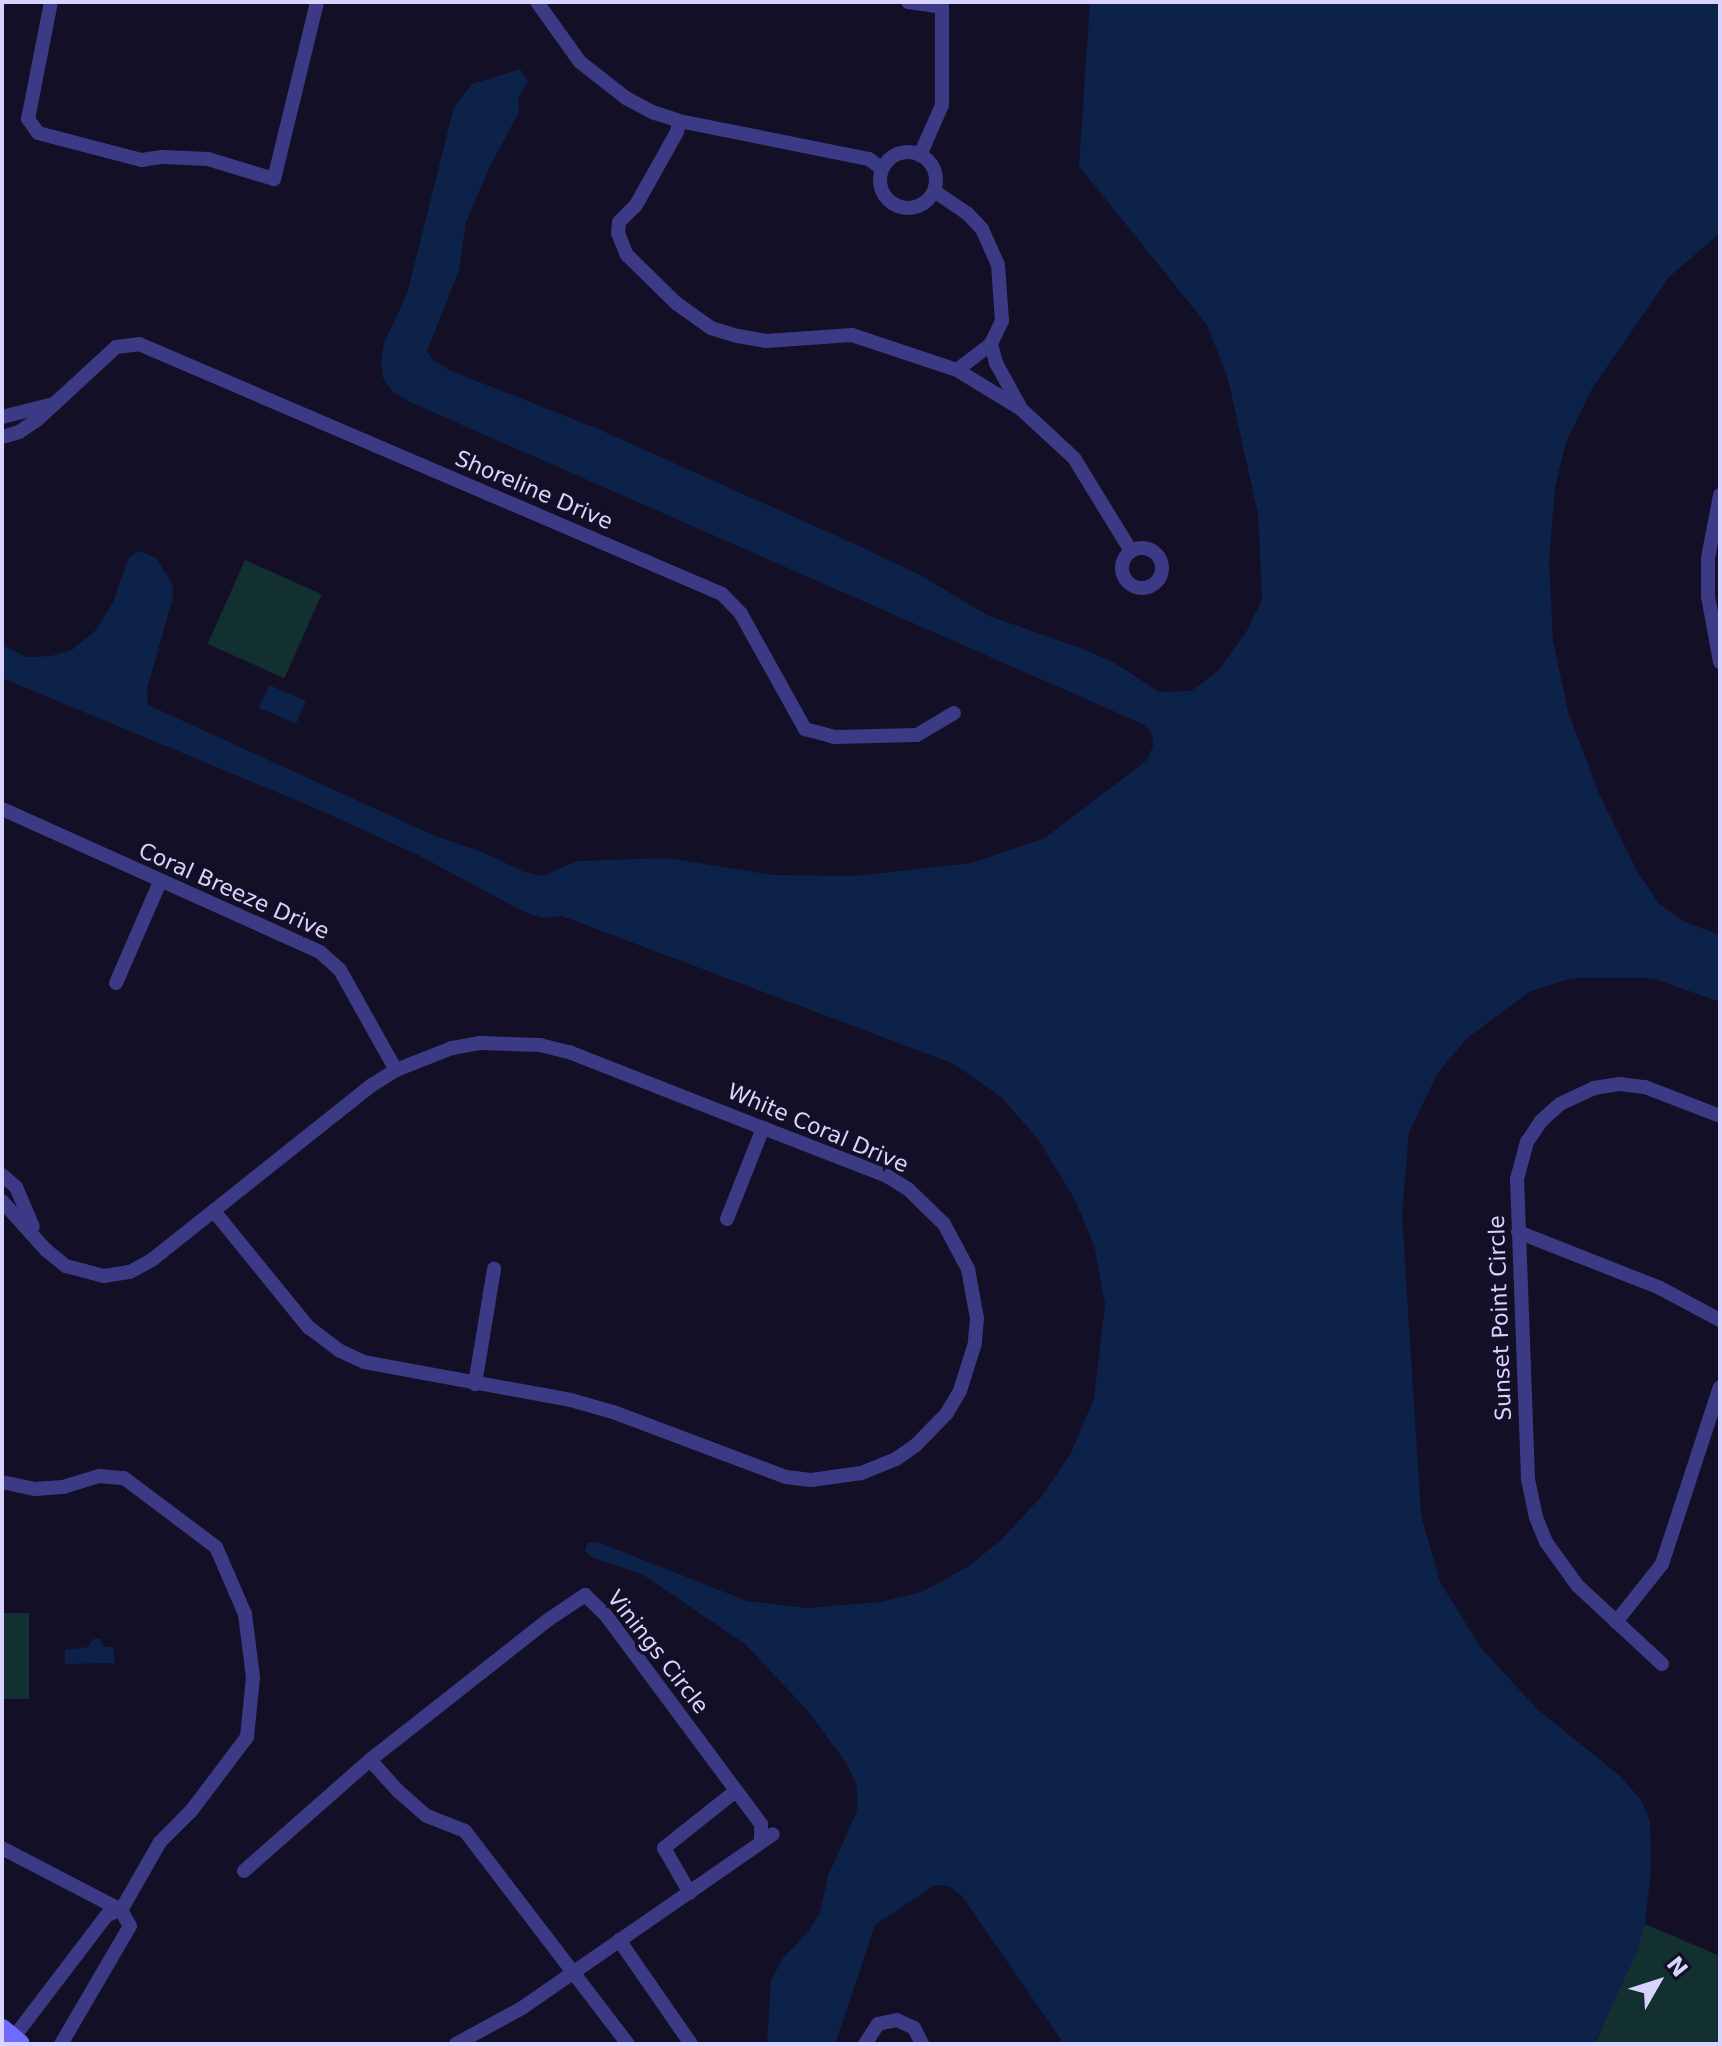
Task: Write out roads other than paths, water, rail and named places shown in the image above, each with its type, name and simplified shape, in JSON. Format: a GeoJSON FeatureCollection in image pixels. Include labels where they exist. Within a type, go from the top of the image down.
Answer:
{"type":"FeatureCollection","features":[{"type":"Feature","properties":{"kind":"street"},"geometry":{"type":"LineString","coordinates":[[51,2],[28,119],[38,133],[142,160],[162,157],[208,159],[274,179],[317,2]]}},
{"type":"Feature","properties":{"kind":"street"},"geometry":{"type":"LineString","coordinates":[[537,2],[561,40],[602,82],[652,112],[679,121],[869,159],[882,169]]}},
{"type":"Feature","properties":{"kind":"street"},"geometry":{"type":"LineString","coordinates":[[908,2],[942,7],[942,105],[920,155]]}},
{"type":"Feature","properties":{"kind":"street"},"geometry":{"type":"LineString","coordinates":[[679,121],[677,132],[636,205],[619,222],[618,233],[627,255],[676,303],[711,328],[738,336],[766,341],[852,335],[957,370],[1021,409],[1080,466],[1131,551]]}},
{"type":"Feature","properties":{"kind":"street"},"geometry":{"type":"LineString","coordinates":[[902,152],[920,155],[935,174],[934,191],[915,208],[897,207],[883,195],[879,178],[882,169],[887,161],[902,152]]}},
{"type":"Feature","properties":{"kind":"street"},"geometry":{"type":"LineString","coordinates":[[934,191],[968,214],[994,253],[1002,321],[991,344],[957,370]]}},
{"type":"Feature","properties":{"kind":"street","name":"Shoreline Drive"},"geometry":{"type":"LineString","coordinates":[[2,437],[28,427],[116,347],[139,344],[722,594],[741,614],[805,729],[834,737],[917,735],[954,713]]}},
{"type":"Feature","properties":{"kind":"street"},"geometry":{"type":"LineString","coordinates":[[991,344],[996,363],[1021,409]]}},
{"type":"Feature","properties":{"kind":"street","name":"Shoreline Drive"},"geometry":{"type":"LineString","coordinates":[[2,417],[53,404]]}},
{"type":"Feature","properties":{"kind":"street"},"geometry":{"type":"LineString","coordinates":[[1720,495],[1708,558],[1708,596],[1720,662]]}},
{"type":"Feature","properties":{"kind":"street","name":"Coral Breeze Drive"},"geometry":{"type":"LineString","coordinates":[[2,809],[160,882],[308,945],[331,960],[396,1070]]}},
{"type":"Feature","properties":{"kind":"street"},"geometry":{"type":"LineString","coordinates":[[116,983],[160,882]]}},
{"type":"Feature","properties":{"kind":"street","name":"White Coral Drive"},"geometry":{"type":"LineString","coordinates":[[2,1201],[55,1258],[78,1271],[117,1275],[142,1266],[396,1070],[452,1048],[481,1043],[540,1045],[569,1052],[898,1183],[928,1205],[958,1245],[974,1293],[975,1343],[960,1391],[926,1437],[896,1459],[873,1470],[836,1479],[811,1480],[762,1470],[599,1408],[389,1370],[364,1362],[329,1344],[291,1309],[214,1211]]}},
{"type":"Feature","properties":{"kind":"street","name":"Sunset Point Circle"},"geometry":{"type":"LineString","coordinates":[[1662,1664],[1560,1565],[1546,1542],[1532,1504],[1528,1478],[1517,1179],[1523,1154],[1541,1121],[1571,1097],[1594,1088],[1632,1085],[1720,1116]]}},
{"type":"Feature","properties":{"kind":"street"},"geometry":{"type":"LineString","coordinates":[[727,1219],[763,1128]]}},
{"type":"Feature","properties":{"kind":"street","name":"White Coral Drive"},"geometry":{"type":"LineString","coordinates":[[2,1175],[16,1187],[38,1238]]}},
{"type":"Feature","properties":{"kind":"street"},"geometry":{"type":"LineString","coordinates":[[1518,1232],[1660,1288],[1720,1320]]}},
{"type":"Feature","properties":{"kind":"street"},"geometry":{"type":"LineString","coordinates":[[475,1384],[494,1269]]}},
{"type":"Feature","properties":{"kind":"street"},"geometry":{"type":"LineString","coordinates":[[1616,1622],[1649,1585],[1662,1564],[1720,1387]]}},
{"type":"Feature","properties":{"kind":"street"},"geometry":{"type":"LineString","coordinates":[[2,1482],[35,1489],[63,1487],[99,1476],[124,1478],[216,1547],[245,1614],[253,1677],[247,1737],[191,1811],[160,1842],[121,1910],[107,1915],[12,2038]]}},
{"type":"Feature","properties":{"kind":"street","name":"Vinings Circle"},"geometry":{"type":"LineString","coordinates":[[244,1871],[370,1760],[548,1620],[585,1595],[605,1614],[761,1824],[767,1838],[522,2008],[456,2044]]}},
{"type":"Feature","properties":{"kind":"street"},"geometry":{"type":"LineString","coordinates":[[370,1760],[398,1791],[427,1816],[465,1831],[628,2044]]}},
{"type":"Feature","properties":{"kind":"street"},"geometry":{"type":"LineString","coordinates":[[690,1893],[664,1848],[736,1791]]}},
{"type":"Feature","properties":{"kind":"street"},"geometry":{"type":"LineString","coordinates":[[2,1848],[121,1910],[130,1926],[61,2044]]}},
{"type":"Feature","properties":{"kind":"street"},"geometry":{"type":"LineString","coordinates":[[619,1940],[691,2044]]}},
{"type":"Feature","properties":{"kind":"street"},"geometry":{"type":"LineString","coordinates":[[865,2044],[878,2024],[897,2020],[914,2028],[922,2044]]}},
{"type":"Feature","properties":{"kind":"water"},"geometry":{"type":"Polygon","coordinates":[[[1090,2],[1720,2],[1720,233],[1669,277],[1593,387],[1566,442],[1555,487],[1549,561],[1553,640],[1568,712],[1600,796],[1637,871],[1659,904],[1685,922],[1720,935],[1720,1002],[1652,978],[1572,978],[1529,992],[1466,1039],[1438,1073],[1409,1132],[1402,1215],[1421,1515],[1440,1582],[1481,1648],[1537,1709],[1619,1775],[1641,1800],[1650,1821],[1651,1869],[1645,1924],[1637,1952],[1594,2044],[1064,2044],[962,1896],[949,1886],[935,1885],[875,1925],[835,2044],[767,2044],[771,1980],[783,1958],[808,1932],[820,1913],[828,1876],[857,1811],[857,1786],[847,1764],[808,1711],[745,1644],[642,1574],[591,1557],[585,1551],[587,1543],[598,1542],[747,1601],[807,1608],[880,1602],[922,1592],[969,1566],[1000,1541],[1042,1496],[1071,1453],[1094,1398],[1105,1304],[1094,1245],[1074,1198],[1038,1139],[1001,1097],[954,1064],[562,916],[543,918],[524,912],[418,855],[315,808],[2,678],[2,645],[27,657],[51,656],[72,650],[96,630],[113,602],[129,557],[139,551],[156,558],[173,585],[173,597],[147,689],[148,705],[435,836],[482,852],[524,872],[543,876],[577,861],[667,858],[773,875],[855,876],[972,863],[1045,838],[1147,760],[1153,746],[1152,733],[1145,725],[410,402],[392,391],[383,378],[381,363],[384,343],[407,294],[454,107],[472,84],[520,69],[528,82],[518,98],[519,112],[489,168],[466,222],[459,270],[427,351],[432,359],[449,370],[598,429],[859,546],[920,575],[989,616],[1113,662],[1159,692],[1191,691],[1219,670],[1248,629],[1262,599],[1258,514],[1228,379],[1207,325],[1079,166],[1090,2]]]}},
{"type":"Feature","properties":{"kind":"water"},"geometry":{"type":"Polygon","coordinates":[[[269,685],[306,701],[296,724],[259,708],[269,685]]]}},
{"type":"Feature","properties":{"kind":"water"},"geometry":{"type":"Polygon","coordinates":[[[93,1639],[100,1639],[104,1647],[113,1647],[115,1663],[65,1664],[65,1650],[88,1647],[93,1639]]]}}]}
